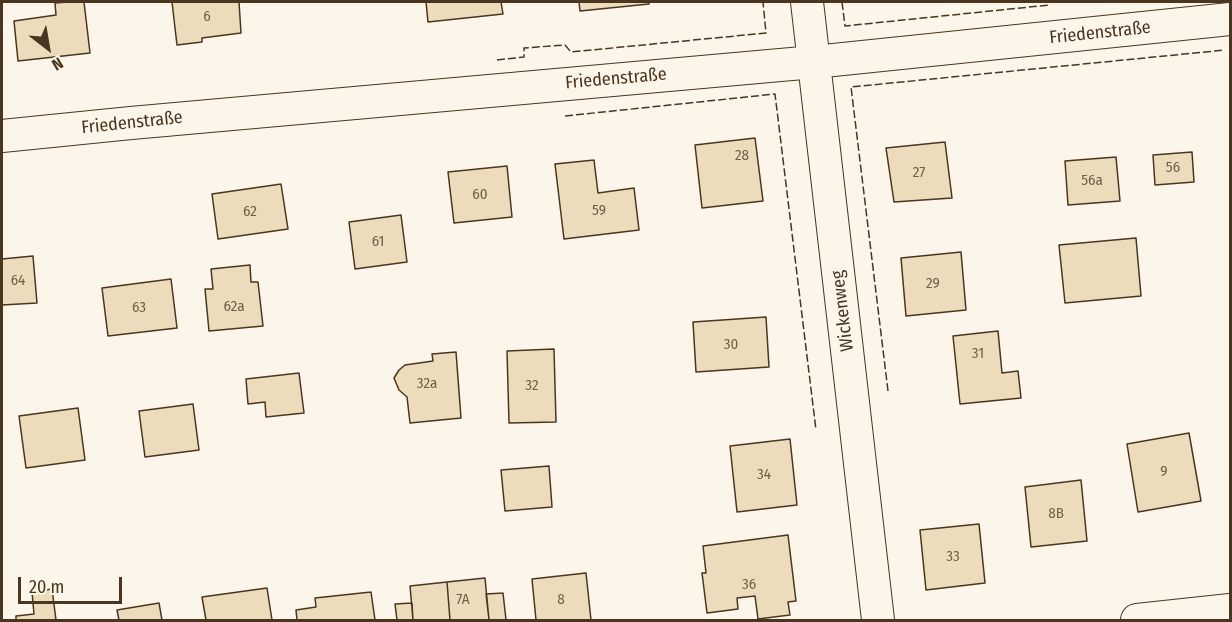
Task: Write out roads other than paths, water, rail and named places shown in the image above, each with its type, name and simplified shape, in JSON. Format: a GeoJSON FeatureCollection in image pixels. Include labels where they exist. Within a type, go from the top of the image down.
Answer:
{"type":"FeatureCollection","features":[{"type":"Feature","properties":{"kind":"street","name":"Wickenweg"},"geometry":{"type":"LineString","coordinates":[[807,2],[878,621]]}},
{"type":"Feature","properties":{"kind":"street","name":"Friedenstraße"},"geometry":{"type":"LineString","coordinates":[[2,136],[814,62],[1230,19]]}},
{"type":"Feature","properties":{"kind":"street"},"geometry":{"type":"LineString","coordinates":[[1137,621],[1230,610]]}}]}
